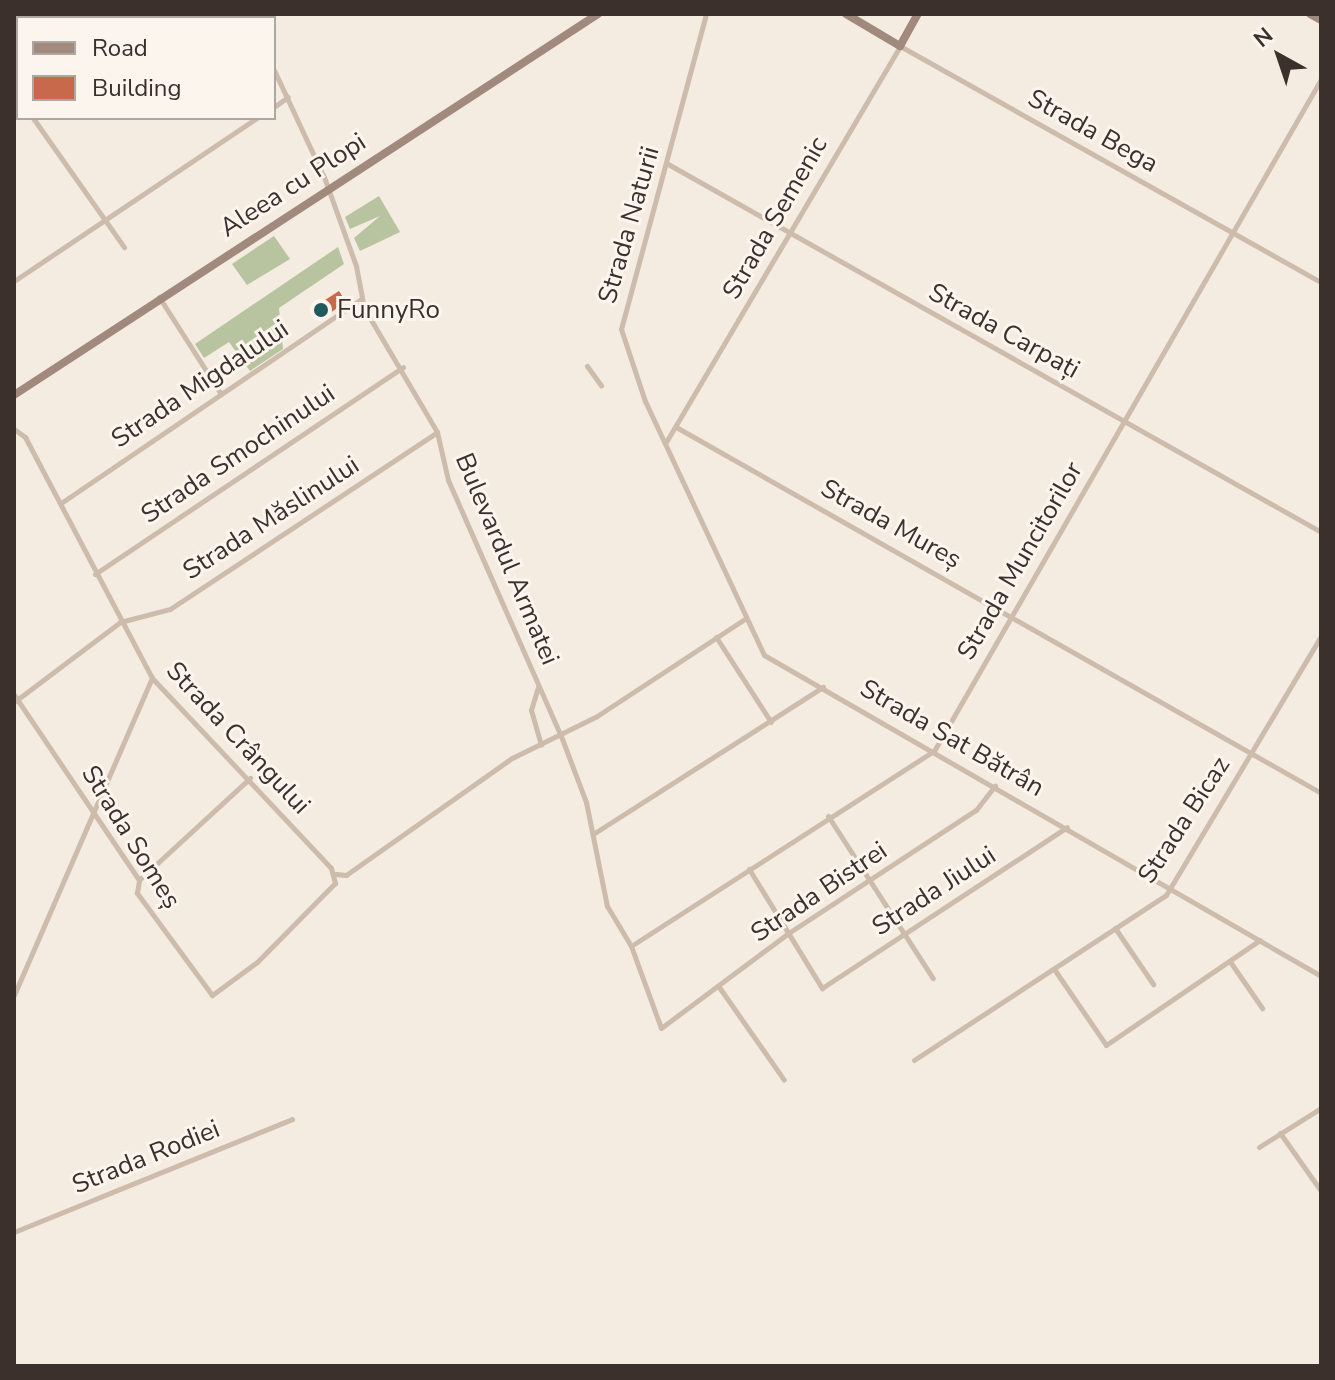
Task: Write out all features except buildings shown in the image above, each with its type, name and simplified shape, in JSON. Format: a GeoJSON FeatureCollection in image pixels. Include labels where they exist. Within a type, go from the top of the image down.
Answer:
{"type":"FeatureCollection","features":[{"type":"Feature","properties":{"kind":"street","name":"Aleea cu Plopi"},"geometry":{"type":"LineString","coordinates":[[14,395],[327,186],[598,14]]}},
{"type":"Feature","properties":{"kind":"street","name":"Strada Naturii"},"geometry":{"type":"LineString","coordinates":[[665,442],[631,366],[621,329],[706,14]]}},
{"type":"Feature","properties":{"kind":"street","name":"Strada Bega"},"geometry":{"type":"LineString","coordinates":[[846,14],[1321,282]]}},
{"type":"Feature","properties":{"kind":"street","name":"Strada Semenic"},"geometry":{"type":"LineString","coordinates":[[665,442],[918,14]]}},
{"type":"Feature","properties":{"kind":"street"},"geometry":{"type":"LineString","coordinates":[[1310,14],[1321,20]]}},
{"type":"Feature","properties":{"kind":"street","name":"Bulevardul Armatei"},"geometry":{"type":"LineString","coordinates":[[276,74],[327,186],[361,299],[403,367],[437,432],[448,480],[561,736],[593,834],[607,906],[631,946],[661,1028]]}},
{"type":"Feature","properties":{"kind":"street","name":"Strada Muncitorilor"},"geometry":{"type":"LineString","coordinates":[[631,946],[828,816],[934,751],[1321,79]]}},
{"type":"Feature","properties":{"kind":"street"},"geometry":{"type":"LineString","coordinates":[[276,106],[288,97]]}},
{"type":"Feature","properties":{"kind":"street"},"geometry":{"type":"LineString","coordinates":[[34,120],[124,247]]}},
{"type":"Feature","properties":{"kind":"street"},"geometry":{"type":"LineString","coordinates":[[14,281],[254,120]]}},
{"type":"Feature","properties":{"kind":"street","name":"Strada Carpați"},"geometry":{"type":"LineString","coordinates":[[668,164],[1321,532]]}},
{"type":"Feature","properties":{"kind":"street"},"geometry":{"type":"LineString","coordinates":[[159,297],[221,394]]}},
{"type":"Feature","properties":{"kind":"street","name":"Strada Migdalului"},"geometry":{"type":"LineString","coordinates":[[61,503],[361,299]]}},
{"type":"Feature","properties":{"kind":"street"},"geometry":{"type":"LineString","coordinates":[[587,366],[601,385]]}},
{"type":"Feature","properties":{"kind":"street","name":"Strada Smochinului"},"geometry":{"type":"LineString","coordinates":[[95,574],[403,367]]}},
{"type":"Feature","properties":{"kind":"street","name":"Strada Mureș"},"geometry":{"type":"LineString","coordinates":[[676,427],[1013,614],[1321,793]]}},
{"type":"Feature","properties":{"kind":"street","name":"Strada Crângului"},"geometry":{"type":"LineString","coordinates":[[14,429],[25,437],[152,678],[250,778],[335,874]]}},
{"type":"Feature","properties":{"kind":"street","name":"Strada Măslinului"},"geometry":{"type":"LineString","coordinates":[[120,622],[170,609],[437,432]]}},
{"type":"Feature","properties":{"kind":"street","name":"Strada Sat Bătrân"},"geometry":{"type":"LineString","coordinates":[[665,442],[746,618],[771,662],[823,687],[1171,886],[1321,976]]}},
{"type":"Feature","properties":{"kind":"street"},"geometry":{"type":"LineString","coordinates":[[335,874],[355,870],[541,745],[561,736],[746,618]]}},
{"type":"Feature","properties":{"kind":"street"},"geometry":{"type":"LineString","coordinates":[[15,699],[120,622]]}},
{"type":"Feature","properties":{"kind":"street","name":"Strada Bicaz"},"geometry":{"type":"LineString","coordinates":[[914,1060],[1115,928],[1171,886],[1321,636]]}},
{"type":"Feature","properties":{"kind":"street"},"geometry":{"type":"LineString","coordinates":[[716,637],[771,722]]}},
{"type":"Feature","properties":{"kind":"street"},"geometry":{"type":"LineString","coordinates":[[14,995],[152,678]]}},
{"type":"Feature","properties":{"kind":"street"},"geometry":{"type":"LineString","coordinates":[[538,686],[531,702],[541,745]]}},
{"type":"Feature","properties":{"kind":"street"},"geometry":{"type":"LineString","coordinates":[[593,834],[823,687]]}},
{"type":"Feature","properties":{"kind":"street","name":"Strada Someș"},"geometry":{"type":"LineString","coordinates":[[15,699],[94,810],[139,880],[137,893],[216,997],[324,897],[335,874]]}},
{"type":"Feature","properties":{"kind":"street"},"geometry":{"type":"LineString","coordinates":[[139,880],[250,778]]}},
{"type":"Feature","properties":{"kind":"street","name":"Strada Bistrei"},"geometry":{"type":"LineString","coordinates":[[661,1028],[787,934],[976,810],[995,786]]}},
{"type":"Feature","properties":{"kind":"street"},"geometry":{"type":"LineString","coordinates":[[828,816],[933,978]]}},
{"type":"Feature","properties":{"kind":"street","name":"Strada Jiului"},"geometry":{"type":"LineString","coordinates":[[787,934],[822,988],[1067,827]]}},
{"type":"Feature","properties":{"kind":"street"},"geometry":{"type":"LineString","coordinates":[[749,869],[787,934]]}},
{"type":"Feature","properties":{"kind":"street"},"geometry":{"type":"LineString","coordinates":[[1115,928],[1153,984]]}},
{"type":"Feature","properties":{"kind":"street"},"geometry":{"type":"LineString","coordinates":[[1054,969],[1106,1045],[1231,963],[1260,940]]}},
{"type":"Feature","properties":{"kind":"street"},"geometry":{"type":"LineString","coordinates":[[1231,963],[1262,1008]]}},
{"type":"Feature","properties":{"kind":"street"},"geometry":{"type":"LineString","coordinates":[[719,987],[784,1080]]}},
{"type":"Feature","properties":{"kind":"street"},"geometry":{"type":"LineString","coordinates":[[1259,1147],[1321,1108]]}},
{"type":"Feature","properties":{"kind":"street","name":"Strada Rodiei"},"geometry":{"type":"LineString","coordinates":[[14,1232],[292,1119]]}},
{"type":"Feature","properties":{"kind":"street"},"geometry":{"type":"LineString","coordinates":[[1280,1133],[1321,1191]]}},
{"type":"Feature","properties":{"kind":"green space"},"geometry":{"type":"Polygon","coordinates":[[[379,196],[400,232],[360,251],[354,238],[380,216],[350,229],[345,217],[379,196]]]}},
{"type":"Feature","properties":{"kind":"green space"},"geometry":{"type":"Polygon","coordinates":[[[274,236],[290,259],[247,285],[232,264],[274,236]]]}},
{"type":"Feature","properties":{"kind":"green space"},"geometry":{"type":"Polygon","coordinates":[[[338,247],[344,264],[279,308],[283,349],[250,371],[229,342],[204,358],[195,344],[338,247]]]}},
{"type":"Feature","properties":{"kind":"place","name":"FunnyRo"},"geometry":{"type":"Point","coordinates":[321,310]}}]}
